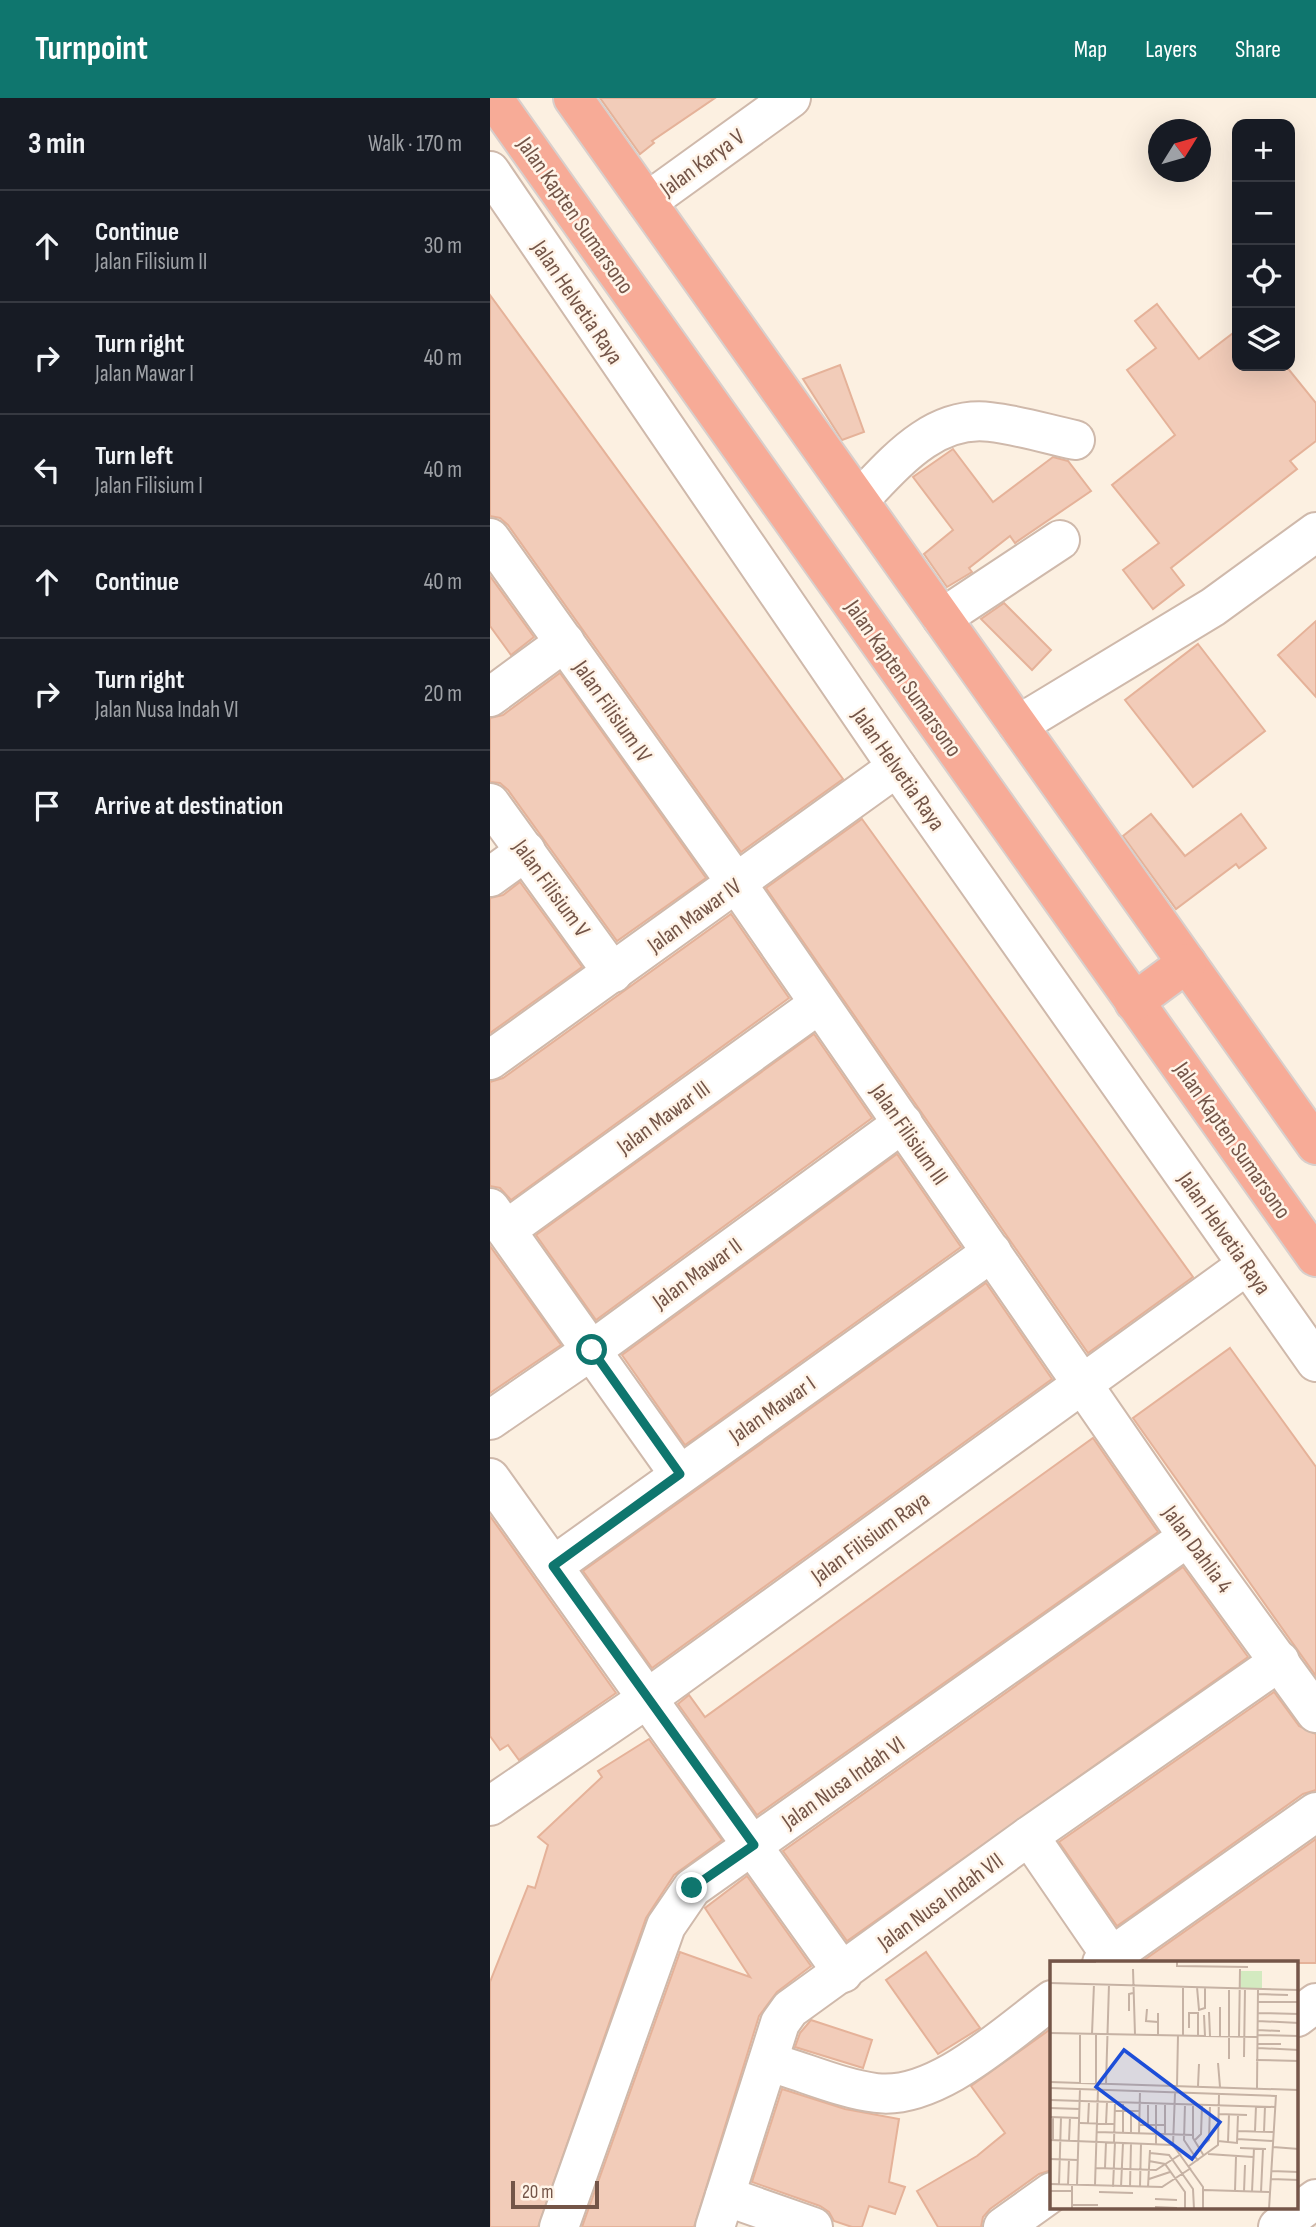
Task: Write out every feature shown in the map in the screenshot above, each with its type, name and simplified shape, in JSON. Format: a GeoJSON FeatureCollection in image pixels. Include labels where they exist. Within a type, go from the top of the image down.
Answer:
{"type":"FeatureCollection","features":[{"type":"Feature","properties":{"kind":"highway","name":"Jalan Kapten Sumarsono"},"geometry":{"type":"LineString","coordinates":[[493,98],[1316,1257]]}},
{"type":"Feature","properties":{"kind":"highway"},"geometry":{"type":"LineString","coordinates":[[573,98],[1316,1145]]}},
{"type":"Feature","properties":{"kind":"highway"},"geometry":{"type":"LineString","coordinates":[[1134,1002],[1187,963]]}},
{"type":"Feature","properties":{"kind":"street","name":"Jalan Karya V"},"geometry":{"type":"LineString","coordinates":[[647,202],[792,98]]}},
{"type":"Feature","properties":{"kind":"street","name":"Jalan Helvetia Raya"},"geometry":{"type":"LineString","coordinates":[[490,171],[897,767],[1316,1362]]}},
{"type":"Feature","properties":{"kind":"street"},"geometry":{"type":"LineString","coordinates":[[859,500],[910,448],[949,425],[988,421],[1075,440]]}},
{"type":"Feature","properties":{"kind":"street"},"geometry":{"type":"LineString","coordinates":[[1018,725],[1213,607],[1316,531]]}},
{"type":"Feature","properties":{"kind":"street","name":"Jalan Filisium IV"},"geometry":{"type":"LineString","coordinates":[[490,538],[737,884]]}},
{"type":"Feature","properties":{"kind":"street"},"geometry":{"type":"LineString","coordinates":[[942,618],[1060,540]]}},
{"type":"Feature","properties":{"kind":"street"},"geometry":{"type":"LineString","coordinates":[[490,697],[565,642]]}},
{"type":"Feature","properties":{"kind":"street","name":"Jalan Mawar IV"},"geometry":{"type":"LineString","coordinates":[[490,1060],[897,767]]}},
{"type":"Feature","properties":{"kind":"street","name":"Jalan Filisium V"},"geometry":{"type":"LineString","coordinates":[[490,803],[613,973]]}},
{"type":"Feature","properties":{"kind":"street"},"geometry":{"type":"LineString","coordinates":[[490,877],[526,851]]}},
{"type":"Feature","properties":{"kind":"street","name":"Jalan Filisium III"},"geometry":{"type":"LineString","coordinates":[[737,884],[1083,1382]]}},
{"type":"Feature","properties":{"kind":"street","name":"Jalan Mawar III"},"geometry":{"type":"LineString","coordinates":[[498,1219],[819,1004]]}},
{"type":"Feature","properties":{"kind":"street","name":"Jalan Mawar II"},"geometry":{"type":"LineString","coordinates":[[490,1420],[592,1350],[903,1124]]}},
{"type":"Feature","properties":{"kind":"street"},"geometry":{"type":"LineString","coordinates":[[498,1219],[680,1474]]}},
{"type":"Feature","properties":{"kind":"street","name":"Jalan Mawar I"},"geometry":{"type":"LineString","coordinates":[[553,1566],[992,1252]]}},
{"type":"Feature","properties":{"kind":"street","name":"Jalan Filisium Raya"},"geometry":{"type":"LineString","coordinates":[[490,1806],[648,1698],[1247,1265]]}},
{"type":"Feature","properties":{"kind":"street","name":"Jalan Dahlia 4"},"geometry":{"type":"LineString","coordinates":[[1083,1382],[1188,1536],[1316,1713]]}},
{"type":"Feature","properties":{"kind":"street"},"geometry":{"type":"LineString","coordinates":[[490,1478],[843,1973]]}},
{"type":"Feature","properties":{"kind":"street","name":"Jalan Nusa Indah VI"},"geometry":{"type":"LineString","coordinates":[[559,2227],[666,1926],[692,1888],[1188,1536]]}},
{"type":"Feature","properties":{"kind":"street","name":"Jalan Nusa Indah VII"},"geometry":{"type":"LineString","coordinates":[[720,2212],[780,2023],[790,2009],[1029,1836],[1280,1661]]}},
{"type":"Feature","properties":{"kind":"street"},"geometry":{"type":"LineString","coordinates":[[1029,1836],[1110,1961],[1316,1812]]}},
{"type":"Feature","properties":{"kind":"street"},"geometry":{"type":"LineString","coordinates":[[769,2062],[877,2094],[913,2089],[948,2076],[1050,2001]]}},
{"type":"Feature","properties":{"kind":"street"},"geometry":{"type":"LineString","coordinates":[[1298,2016],[1316,2003]]}},
{"type":"Feature","properties":{"kind":"street"},"geometry":{"type":"LineString","coordinates":[[1003,2227],[1050,2193]]}},
{"type":"Feature","properties":{"kind":"street"},"geometry":{"type":"LineString","coordinates":[[720,2212],[813,2227]]}},
{"type":"Feature","properties":{"kind":"building"},"geometry":{"type":"Polygon","coordinates":[[[600,98],[715,98],[652,141],[654,143],[640,154],[600,98]]]}},
{"type":"Feature","properties":{"kind":"building"},"geometry":{"type":"Polygon","coordinates":[[[490,295],[843,779],[741,852],[508,525],[500,518],[490,516],[490,295]]]}},
{"type":"Feature","properties":{"kind":"building"},"geometry":{"type":"Polygon","coordinates":[[[1157,304],[1199,359],[1232,334],[1232,371],[1290,371],[1316,403],[1316,441],[1290,461],[1297,469],[1171,568],[1184,585],[1153,609],[1123,570],[1159,543],[1112,485],[1175,435],[1127,370],[1156,348],[1135,321],[1157,304]]]}},
{"type":"Feature","properties":{"kind":"building"},"geometry":{"type":"Polygon","coordinates":[[[840,365],[864,432],[842,440],[803,379],[840,365]]]}},
{"type":"Feature","properties":{"kind":"building"},"geometry":{"type":"Polygon","coordinates":[[[953,449],[993,502],[1053,457],[1068,461],[1091,491],[1015,543],[1010,536],[969,568],[972,572],[947,587],[924,554],[953,530],[913,477],[953,449]]]}},
{"type":"Feature","properties":{"kind":"building"},"geometry":{"type":"Polygon","coordinates":[[[490,576],[534,637],[511,655],[490,626],[490,576]]]}},
{"type":"Feature","properties":{"kind":"building"},"geometry":{"type":"Polygon","coordinates":[[[1004,603],[1051,650],[1032,670],[981,619],[1004,603]]]}},
{"type":"Feature","properties":{"kind":"building"},"geometry":{"type":"Polygon","coordinates":[[[1316,621],[1316,697],[1278,655],[1316,621]]]}},
{"type":"Feature","properties":{"kind":"building"},"geometry":{"type":"Polygon","coordinates":[[[1198,644],[1265,731],[1193,787],[1125,700],[1198,644]]]}},
{"type":"Feature","properties":{"kind":"building"},"geometry":{"type":"Polygon","coordinates":[[[560,673],[706,878],[617,941],[508,790],[500,783],[490,782],[490,718],[503,715],[560,673]]]}},
{"type":"Feature","properties":{"kind":"building"},"geometry":{"type":"Polygon","coordinates":[[[1151,814],[1185,856],[1241,814],[1266,848],[1239,868],[1236,864],[1176,909],[1123,836],[1151,814]]]}},
{"type":"Feature","properties":{"kind":"building"},"geometry":{"type":"Polygon","coordinates":[[[862,819],[1193,1277],[1088,1353],[766,888],[862,819]]]}},
{"type":"Feature","properties":{"kind":"building"},"geometry":{"type":"Polygon","coordinates":[[[520,882],[582,967],[490,1033],[490,898],[503,895],[520,882]]]}},
{"type":"Feature","properties":{"kind":"building"},"geometry":{"type":"Polygon","coordinates":[[[731,914],[789,998],[511,1200],[500,1188],[490,1186],[490,1082],[503,1078],[731,914]]]}},
{"type":"Feature","properties":{"kind":"building"},"geometry":{"type":"Polygon","coordinates":[[[814,1034],[872,1118],[596,1320],[536,1235],[814,1034]]]}},
{"type":"Feature","properties":{"kind":"building"},"geometry":{"type":"Polygon","coordinates":[[[897,1154],[961,1247],[685,1445],[622,1355],[897,1154]]]}},
{"type":"Feature","properties":{"kind":"building"},"geometry":{"type":"Polygon","coordinates":[[[490,1246],[561,1345],[490,1393],[490,1246]]]}},
{"type":"Feature","properties":{"kind":"building"},"geometry":{"type":"Polygon","coordinates":[[[986,1283],[1052,1379],[652,1668],[583,1571],[986,1283]]]}},
{"type":"Feature","properties":{"kind":"building"},"geometry":{"type":"Polygon","coordinates":[[[1230,1348],[1316,1467],[1316,1676],[1133,1418],[1230,1348]]]}},
{"type":"Feature","properties":{"kind":"building"},"geometry":{"type":"Polygon","coordinates":[[[1093,1438],[1158,1532],[757,1815],[678,1704],[689,1695],[705,1717],[1093,1438]]]}},
{"type":"Feature","properties":{"kind":"building"},"geometry":{"type":"Polygon","coordinates":[[[490,1516],[616,1693],[519,1760],[508,1745],[500,1750],[490,1736],[490,1516]]]}},
{"type":"Feature","properties":{"kind":"building"},"geometry":{"type":"Polygon","coordinates":[[[1183,1567],[1248,1657],[847,1941],[783,1851],[1183,1567]]]}},
{"type":"Feature","properties":{"kind":"building"},"geometry":{"type":"Polygon","coordinates":[[[1274,1692],[1299,1726],[1316,1734],[1316,1790],[1303,1794],[1117,1926],[1059,1842],[1274,1692]]]}},
{"type":"Feature","properties":{"kind":"building"},"geometry":{"type":"Polygon","coordinates":[[[649,1739],[722,1840],[674,1875],[646,1918],[538,2227],[490,2227],[490,1982],[528,1886],[535,1888],[548,1845],[538,1837],[602,1777],[598,1771],[649,1739]]]}},
{"type":"Feature","properties":{"kind":"building"},"geometry":{"type":"Polygon","coordinates":[[[1316,1839],[1316,1963],[1143,1961],[1316,1839]]]}},
{"type":"Feature","properties":{"kind":"building"},"geometry":{"type":"Polygon","coordinates":[[[747,1876],[811,1966],[777,1992],[759,2016],[694,2227],[582,2227],[680,1952],[750,1977],[705,1908],[747,1876]]]}},
{"type":"Feature","properties":{"kind":"building"},"geometry":{"type":"Polygon","coordinates":[[[926,1952],[980,2028],[938,2054],[886,1980],[926,1952]]]}},
{"type":"Feature","properties":{"kind":"building"},"geometry":{"type":"Polygon","coordinates":[[[811,2020],[872,2040],[863,2068],[795,2047],[800,2033],[811,2020]]]}},
{"type":"Feature","properties":{"kind":"building"},"geometry":{"type":"Polygon","coordinates":[[[1050,2029],[1050,2171],[1039,2174],[990,2209],[983,2217],[981,2227],[938,2227],[917,2191],[977,2156],[1005,2133],[971,2086],[1050,2029]]]}},
{"type":"Feature","properties":{"kind":"building"},"geometry":{"type":"Polygon","coordinates":[[[782,2089],[845,2109],[899,2119],[889,2182],[905,2187],[895,2214],[869,2206],[862,2227],[852,2227],[834,2221],[829,2212],[820,2206],[752,2182],[782,2089]]]}},
{"type":"Feature","properties":{"kind":"route"},"geometry":{"type":"LineString","coordinates":[[592,1350],[680,1474],[553,1566],[754,1845],[692,1888]]}}]}
